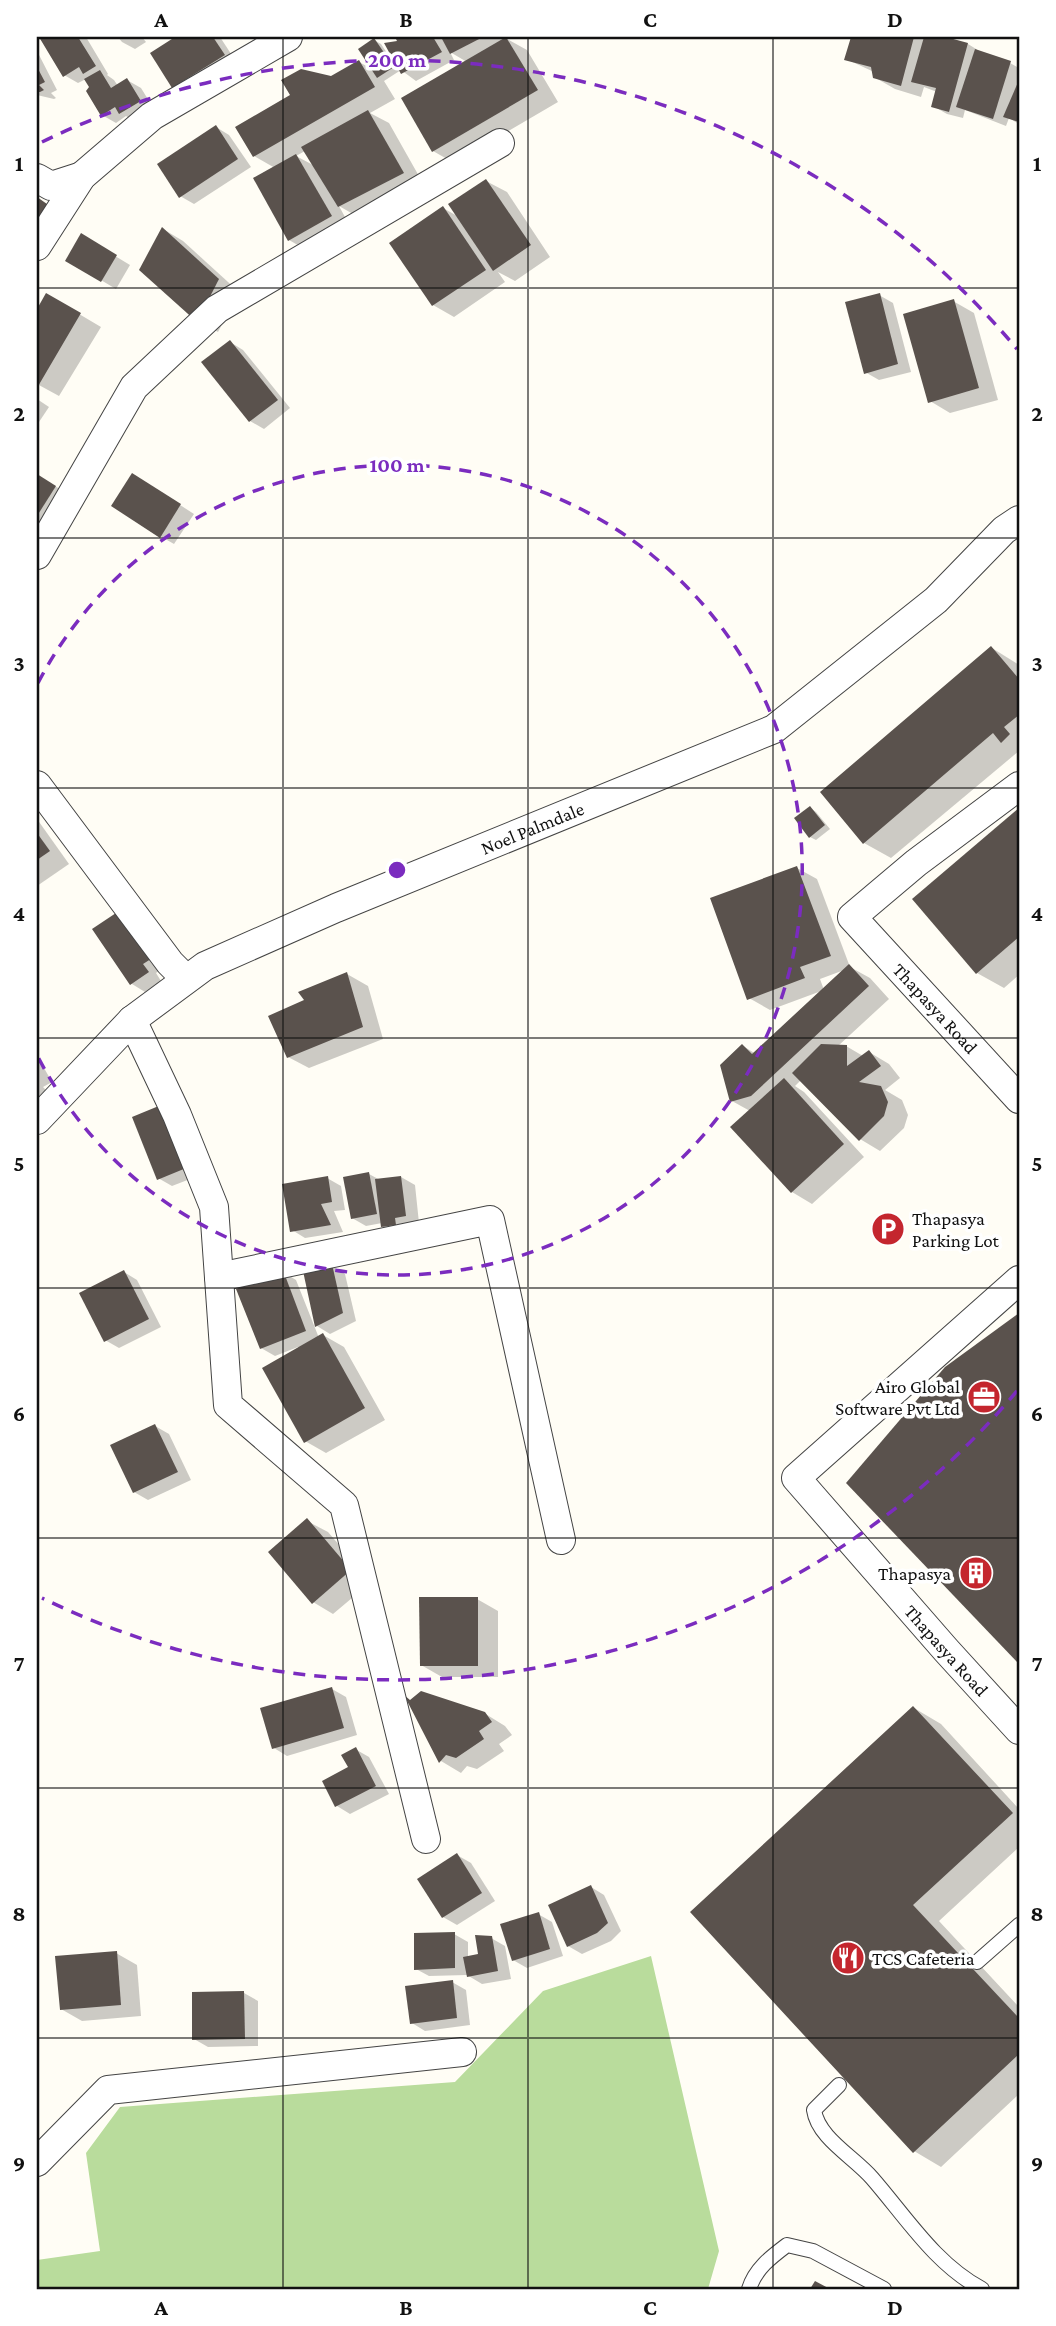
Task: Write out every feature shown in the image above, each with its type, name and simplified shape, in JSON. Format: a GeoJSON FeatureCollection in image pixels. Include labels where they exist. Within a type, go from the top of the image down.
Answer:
{"type":"FeatureCollection","features":[{"type":"Feature","properties":{"kind":"street"},"geometry":{"type":"LineString","coordinates":[[37,246],[82,176],[152,116],[288,37]]}},
{"type":"Feature","properties":{"kind":"street"},"geometry":{"type":"LineString","coordinates":[[37,555],[134,387],[217,309],[500,143]]}},
{"type":"Feature","properties":{"kind":"street"},"geometry":{"type":"LineString","coordinates":[[37,178],[51,186],[82,176]]}},
{"type":"Feature","properties":{"kind":"street","name":"Noel Palmdale"},"geometry":{"type":"LineString","coordinates":[[37,1120],[132,1020],[205,966],[336,908],[774,729],[936,600],[1004,530],[1019,520]]}},
{"type":"Feature","properties":{"kind":"street"},"geometry":{"type":"LineString","coordinates":[[37,785],[162,953],[186,979]]}},
{"type":"Feature","properties":{"kind":"street","name":"Thapasya Road"},"geometry":{"type":"LineString","coordinates":[[1019,786],[916,863],[852,917],[1019,1099]]}},
{"type":"Feature","properties":{"kind":"street"},"geometry":{"type":"LineString","coordinates":[[132,1020],[177,1115],[214,1207],[228,1405],[344,1505],[426,1839]]}},
{"type":"Feature","properties":{"kind":"street"},"geometry":{"type":"LineString","coordinates":[[219,1277],[490,1220],[562,1540]]}},
{"type":"Feature","properties":{"kind":"street","name":"Thapasya Road"},"geometry":{"type":"LineString","coordinates":[[1019,1280],[796,1478],[1019,1730]]}},
{"type":"Feature","properties":{"kind":"street"},"geometry":{"type":"LineString","coordinates":[[37,2162],[108,2090],[462,2052]]}},
{"type":"Feature","properties":{"kind":"lane"},"geometry":{"type":"LineString","coordinates":[[977,1962],[1019,1925]]}},
{"type":"Feature","properties":{"kind":"lane"},"geometry":{"type":"LineString","coordinates":[[839,2085],[814,2110],[816,2123],[871,2177],[939,2257],[966,2281],[982,2289]]}},
{"type":"Feature","properties":{"kind":"lane"},"geometry":{"type":"LineString","coordinates":[[749,2289],[765,2262],[787,2245],[813,2251],[884,2289]]}},
{"type":"Feature","properties":{"kind":"green space"},"geometry":{"type":"Polygon","coordinates":[[[651,1956],[719,2251],[708,2289],[37,2289],[37,2260],[100,2251],[86,2153],[120,2107],[455,2082],[543,1991],[651,1956]]]}},
{"type":"Feature","properties":{"kind":"building"},"geometry":{"type":"Polygon","coordinates":[[[39,37],[78,37],[96,66],[83,74],[79,67],[63,77],[39,37]]]}},
{"type":"Feature","properties":{"kind":"building"},"geometry":{"type":"Polygon","coordinates":[[[175,37],[213,37],[225,55],[172,88],[150,53],[175,37]]]}},
{"type":"Feature","properties":{"kind":"building"},"geometry":{"type":"Polygon","coordinates":[[[395,37],[433,37],[442,52],[401,74],[384,43],[397,41],[395,37]]]}},
{"type":"Feature","properties":{"kind":"building"},"geometry":{"type":"Polygon","coordinates":[[[441,37],[483,37],[450,54],[441,37]]]}},
{"type":"Feature","properties":{"kind":"building"},"geometry":{"type":"Polygon","coordinates":[[[506,37],[538,90],[432,152],[401,98],[506,37]]]}},
{"type":"Feature","properties":{"kind":"building"},"geometry":{"type":"Polygon","coordinates":[[[851,37],[914,37],[901,86],[873,78],[871,67],[844,60],[851,37]]]}},
{"type":"Feature","properties":{"kind":"building"},"geometry":{"type":"Polygon","coordinates":[[[924,37],[946,37],[968,43],[949,112],[931,107],[936,88],[911,82],[924,37]]]}},
{"type":"Feature","properties":{"kind":"building"},"geometry":{"type":"Polygon","coordinates":[[[374,38],[394,67],[377,78],[358,49],[374,38]]]}},
{"type":"Feature","properties":{"kind":"building"},"geometry":{"type":"Polygon","coordinates":[[[975,49],[1011,61],[993,119],[956,107],[975,49]]]}},
{"type":"Feature","properties":{"kind":"building"},"geometry":{"type":"Polygon","coordinates":[[[359,60],[375,87],[253,157],[235,127],[290,95],[281,80],[301,69],[331,76],[359,60]]]}},
{"type":"Feature","properties":{"kind":"building"},"geometry":{"type":"Polygon","coordinates":[[[37,67],[45,82],[39,85],[44,90],[40,92],[37,92],[37,67]]]}},
{"type":"Feature","properties":{"kind":"building"},"geometry":{"type":"Polygon","coordinates":[[[100,70],[111,88],[127,78],[141,101],[119,114],[115,107],[101,116],[86,91],[89,87],[84,79],[100,70]]]}},
{"type":"Feature","properties":{"kind":"building"},"geometry":{"type":"Polygon","coordinates":[[[1019,80],[1019,122],[1003,117],[1019,80]]]}},
{"type":"Feature","properties":{"kind":"building"},"geometry":{"type":"Polygon","coordinates":[[[368,110],[404,173],[338,207],[301,147],[368,110]]]}},
{"type":"Feature","properties":{"kind":"building"},"geometry":{"type":"Polygon","coordinates":[[[216,125],[238,159],[179,198],[157,164],[216,125]]]}},
{"type":"Feature","properties":{"kind":"building"},"geometry":{"type":"Polygon","coordinates":[[[296,154],[332,216],[288,241],[253,178],[296,154]]]}},
{"type":"Feature","properties":{"kind":"building"},"geometry":{"type":"Polygon","coordinates":[[[486,179],[531,245],[493,271],[448,204],[486,179]]]}},
{"type":"Feature","properties":{"kind":"building"},"geometry":{"type":"Polygon","coordinates":[[[37,197],[47,204],[47,214],[37,226],[37,197]]]}},
{"type":"Feature","properties":{"kind":"building"},"geometry":{"type":"Polygon","coordinates":[[[443,206],[486,270],[432,306],[389,243],[443,206]]]}},
{"type":"Feature","properties":{"kind":"building"},"geometry":{"type":"Polygon","coordinates":[[[162,227],[219,279],[197,322],[139,270],[162,227]]]}},
{"type":"Feature","properties":{"kind":"building"},"geometry":{"type":"Polygon","coordinates":[[[81,233],[117,255],[101,282],[65,261],[81,233]]]}},
{"type":"Feature","properties":{"kind":"building"},"geometry":{"type":"Polygon","coordinates":[[[46,293],[81,313],[37,388],[37,309],[46,293]]]}},
{"type":"Feature","properties":{"kind":"building"},"geometry":{"type":"Polygon","coordinates":[[[880,293],[898,364],[864,374],[845,302],[880,293]]]}},
{"type":"Feature","properties":{"kind":"building"},"geometry":{"type":"Polygon","coordinates":[[[954,299],[979,388],[928,403],[903,314],[954,299]]]}},
{"type":"Feature","properties":{"kind":"building"},"geometry":{"type":"Polygon","coordinates":[[[230,340],[278,400],[249,422],[201,362],[230,340]]]}},
{"type":"Feature","properties":{"kind":"building"},"geometry":{"type":"Polygon","coordinates":[[[132,473],[181,504],[160,538],[111,506],[132,473]]]}},
{"type":"Feature","properties":{"kind":"building"},"geometry":{"type":"Polygon","coordinates":[[[37,474],[56,486],[37,516],[37,474]]]}},
{"type":"Feature","properties":{"kind":"building"},"geometry":{"type":"Polygon","coordinates":[[[991,646],[1019,679],[1019,715],[1004,727],[1010,734],[1001,743],[993,733],[863,844],[820,792],[991,646]]]}},
{"type":"Feature","properties":{"kind":"building"},"geometry":{"type":"Polygon","coordinates":[[[810,806],[825,825],[809,838],[794,818],[810,806]]]}},
{"type":"Feature","properties":{"kind":"building"},"geometry":{"type":"Polygon","coordinates":[[[1019,808],[1019,937],[976,974],[912,899],[1019,808]]]}},
{"type":"Feature","properties":{"kind":"building"},"geometry":{"type":"Polygon","coordinates":[[[37,833],[50,851],[37,860],[37,833]]]}},
{"type":"Feature","properties":{"kind":"building"},"geometry":{"type":"Polygon","coordinates":[[[797,866],[831,956],[800,967],[805,978],[747,1000],[710,898],[797,866]]]}},
{"type":"Feature","properties":{"kind":"building"},"geometry":{"type":"Polygon","coordinates":[[[122,909],[154,957],[143,964],[149,972],[130,985],[92,929],[122,909]]]}},
{"type":"Feature","properties":{"kind":"building"},"geometry":{"type":"Polygon","coordinates":[[[849,964],[869,986],[751,1096],[730,1102],[720,1065],[742,1044],[752,1054],[849,964]]]}},
{"type":"Feature","properties":{"kind":"building"},"geometry":{"type":"Polygon","coordinates":[[[347,972],[363,1027],[287,1058],[268,1016],[304,1000],[298,992],[347,972]]]}},
{"type":"Feature","properties":{"kind":"building"},"geometry":{"type":"Polygon","coordinates":[[[821,1044],[847,1045],[847,1066],[869,1050],[881,1066],[859,1082],[881,1086],[888,1102],[884,1116],[859,1141],[792,1073],[821,1044]]]}},
{"type":"Feature","properties":{"kind":"building"},"geometry":{"type":"Polygon","coordinates":[[[784,1078],[844,1144],[791,1193],[730,1127],[784,1078]]]}},
{"type":"Feature","properties":{"kind":"building"},"geometry":{"type":"Polygon","coordinates":[[[166,1103],[191,1166],[157,1180],[132,1117],[166,1103]]]}},
{"type":"Feature","properties":{"kind":"building"},"geometry":{"type":"Polygon","coordinates":[[[369,1172],[377,1214],[351,1219],[343,1177],[369,1172]]]}},
{"type":"Feature","properties":{"kind":"building"},"geometry":{"type":"Polygon","coordinates":[[[328,1176],[332,1202],[321,1204],[331,1225],[290,1232],[282,1184],[328,1176]]]}},
{"type":"Feature","properties":{"kind":"building"},"geometry":{"type":"Polygon","coordinates":[[[401,1176],[406,1216],[395,1218],[396,1225],[381,1227],[375,1179],[401,1176]]]}},
{"type":"Feature","properties":{"kind":"building"},"geometry":{"type":"Polygon","coordinates":[[[332,1264],[343,1313],[315,1327],[303,1271],[332,1264]]]}},
{"type":"Feature","properties":{"kind":"building"},"geometry":{"type":"Polygon","coordinates":[[[124,1270],[149,1319],[104,1342],[79,1293],[124,1270]]]}},
{"type":"Feature","properties":{"kind":"building"},"geometry":{"type":"Polygon","coordinates":[[[283,1270],[306,1331],[260,1349],[236,1289],[283,1270]]]}},
{"type":"Feature","properties":{"kind":"building","name":"Thapasya"},"geometry":{"type":"Polygon","coordinates":[[[1019,1313],[1019,1664],[846,1483],[945,1367],[1019,1313]]]}},
{"type":"Feature","properties":{"kind":"building"},"geometry":{"type":"Polygon","coordinates":[[[323,1333],[365,1408],[304,1443],[262,1368],[323,1333]]]}},
{"type":"Feature","properties":{"kind":"building"},"geometry":{"type":"Polygon","coordinates":[[[155,1424],[178,1472],[133,1493],[110,1445],[155,1424]]]}},
{"type":"Feature","properties":{"kind":"building"},"geometry":{"type":"Polygon","coordinates":[[[307,1518],[351,1570],[312,1604],[268,1552],[307,1518]]]}},
{"type":"Feature","properties":{"kind":"building"},"geometry":{"type":"Polygon","coordinates":[[[419,1597],[478,1597],[478,1666],[420,1666],[419,1597]]]}},
{"type":"Feature","properties":{"kind":"building"},"geometry":{"type":"Polygon","coordinates":[[[332,1687],[344,1728],[272,1749],[260,1708],[332,1687]]]}},
{"type":"Feature","properties":{"kind":"building"},"geometry":{"type":"Polygon","coordinates":[[[421,1691],[485,1712],[492,1722],[479,1731],[484,1739],[456,1758],[446,1755],[439,1763],[404,1695],[410,1700],[421,1691]]]}},
{"type":"Feature","properties":{"kind":"building","name":"TCS Cafeteria"},"geometry":{"type":"Polygon","coordinates":[[[913,1706],[1013,1813],[913,1905],[1019,2018],[1019,2054],[913,2153],[690,1912],[913,1706]]]}},
{"type":"Feature","properties":{"kind":"building"},"geometry":{"type":"Polygon","coordinates":[[[356,1747],[376,1786],[335,1807],[322,1781],[348,1767],[341,1755],[356,1747]]]}},
{"type":"Feature","properties":{"kind":"building"},"geometry":{"type":"Polygon","coordinates":[[[457,1853],[482,1893],[442,1918],[417,1879],[457,1853]]]}},
{"type":"Feature","properties":{"kind":"building"},"geometry":{"type":"Polygon","coordinates":[[[591,1885],[608,1923],[597,1933],[567,1947],[548,1905],[591,1885]]]}},
{"type":"Feature","properties":{"kind":"building"},"geometry":{"type":"Polygon","coordinates":[[[539,1912],[550,1949],[512,1961],[500,1924],[539,1912]]]}},
{"type":"Feature","properties":{"kind":"building"},"geometry":{"type":"Polygon","coordinates":[[[455,1932],[455,1968],[414,1970],[414,1933],[455,1932]]]}},
{"type":"Feature","properties":{"kind":"building"},"geometry":{"type":"Polygon","coordinates":[[[475,1935],[492,1936],[498,1971],[467,1977],[463,1957],[478,1954],[475,1935]]]}},
{"type":"Feature","properties":{"kind":"building"},"geometry":{"type":"Polygon","coordinates":[[[117,1951],[121,2005],[60,2010],[55,1956],[117,1951]]]}},
{"type":"Feature","properties":{"kind":"building"},"geometry":{"type":"Polygon","coordinates":[[[453,1980],[457,2018],[410,2024],[405,1986],[453,1980]]]}},
{"type":"Feature","properties":{"kind":"building"},"geometry":{"type":"Polygon","coordinates":[[[244,1991],[245,2039],[192,2040],[192,1992],[244,1991]]]}},
{"type":"Feature","properties":{"kind":"building"},"geometry":{"type":"Polygon","coordinates":[[[815,2281],[830,2289],[810,2289],[815,2281]]]}},
{"type":"Feature","properties":{"kind":"place","name":"Thapasya Parking Lot"},"geometry":{"type":"Point","coordinates":[888,1229]}},
{"type":"Feature","properties":{"kind":"place","name":"Airo Global Software Pvt Ltd"},"geometry":{"type":"Point","coordinates":[984,1397]}},
{"type":"Feature","properties":{"kind":"place","name":"Thapasya"},"geometry":{"type":"Point","coordinates":[976,1573]}},
{"type":"Feature","properties":{"kind":"place","name":"TCS Cafeteria"},"geometry":{"type":"Point","coordinates":[848,1958]}}]}
